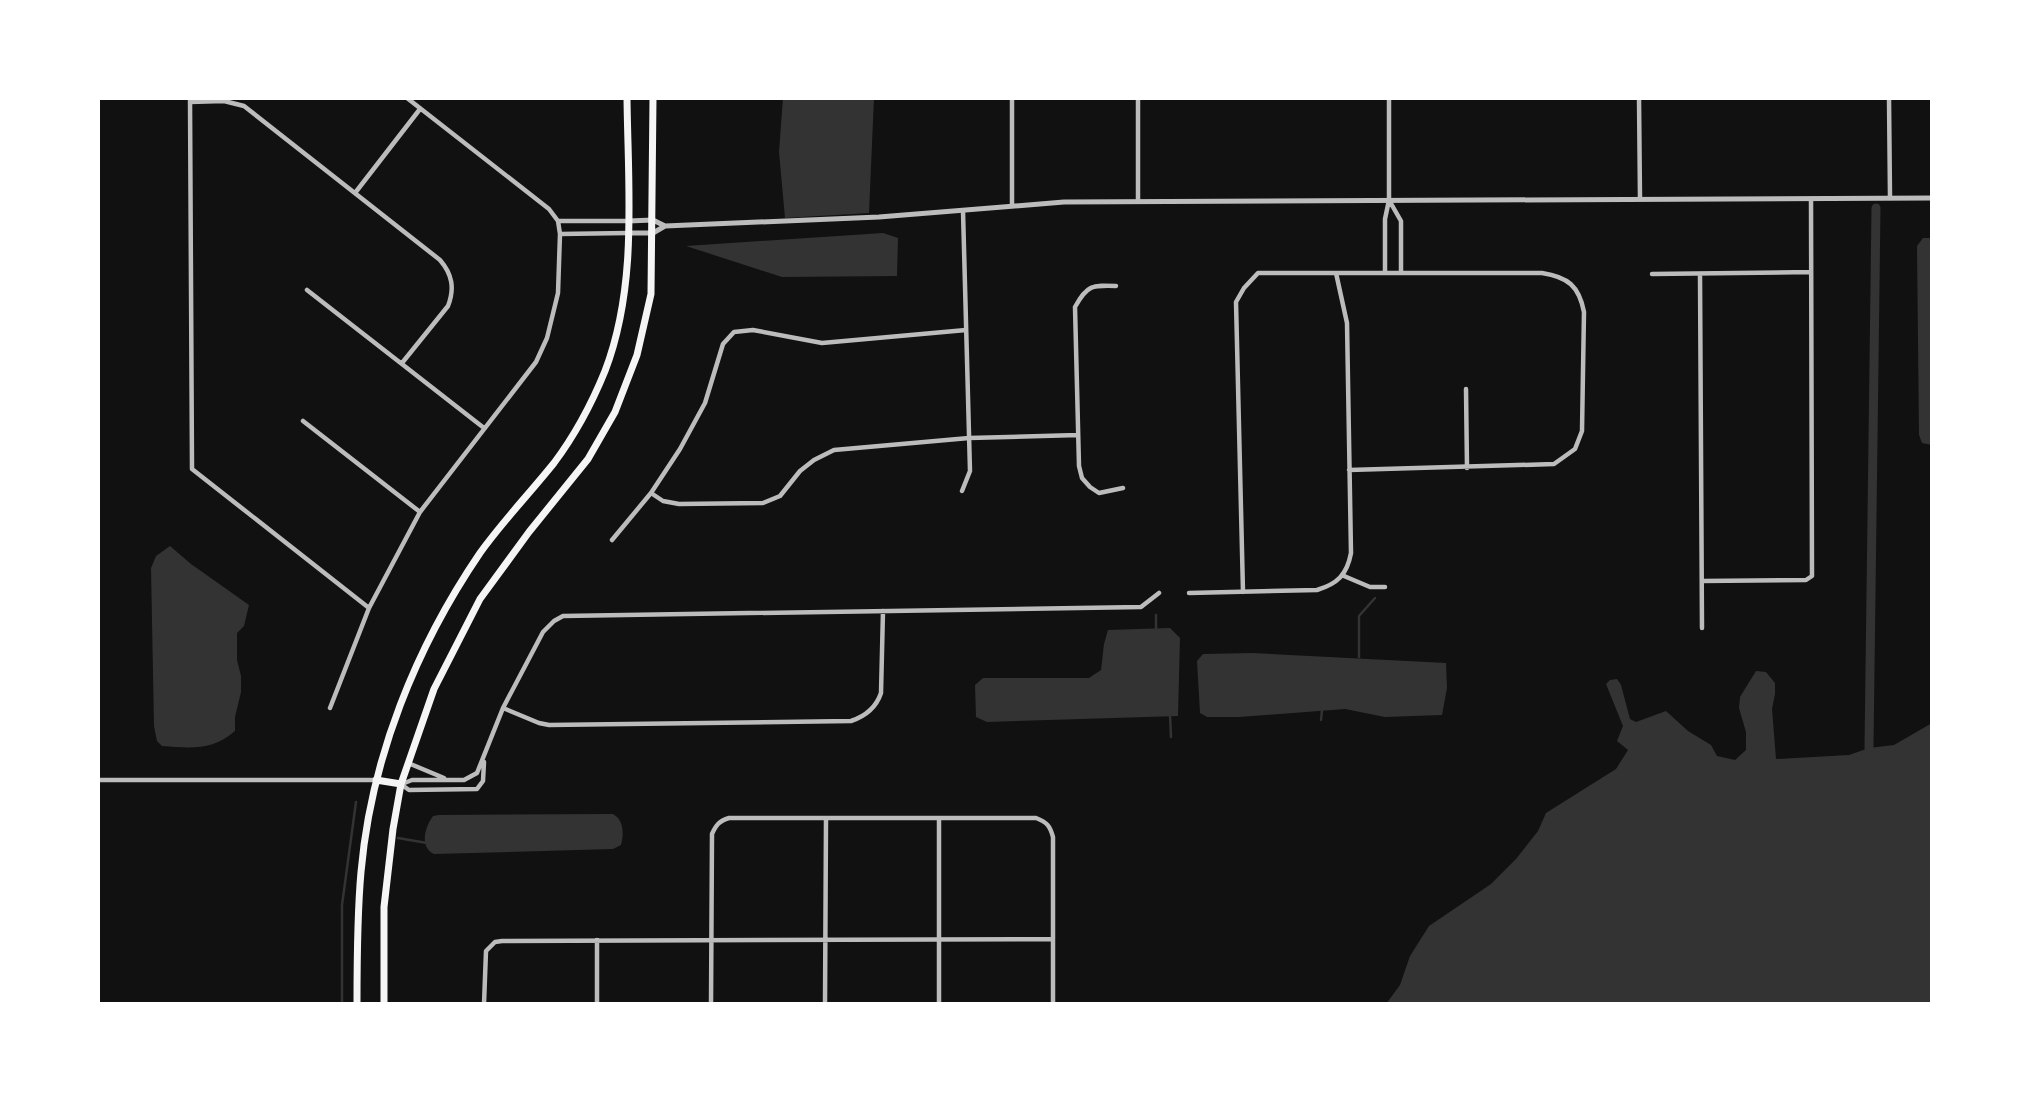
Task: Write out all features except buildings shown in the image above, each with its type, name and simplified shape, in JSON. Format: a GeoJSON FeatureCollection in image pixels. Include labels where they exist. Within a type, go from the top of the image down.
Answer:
{"type":"FeatureCollection","features":[{"type":"Feature","properties":{"kind":"main road"},"geometry":{"type":"LineString","coordinates":[[357,1004],[361,870],[376,780],[396,715],[412,675],[459,584],[499,527],[553,464],[587,412],[605,370],[619,324],[628,233],[627,98]]}},
{"type":"Feature","properties":{"kind":"main road"},"geometry":{"type":"LineString","coordinates":[[384,1004],[386,873],[401,784],[434,689],[480,599],[528,532],[588,459],[615,412],[630,376],[644,330],[651,293],[653,98]]}},
{"type":"Feature","properties":{"kind":"main road"},"geometry":{"type":"LineString","coordinates":[[376,780],[401,784]]}},
{"type":"Feature","properties":{"kind":"street"},"geometry":{"type":"LineString","coordinates":[[330,708],[369,608],[420,512],[536,362],[547,338],[558,293],[561,234],[558,221],[549,209],[407,98]]}},
{"type":"Feature","properties":{"kind":"street"},"geometry":{"type":"LineString","coordinates":[[1012,98],[1012,206]]}},
{"type":"Feature","properties":{"kind":"street"},"geometry":{"type":"LineString","coordinates":[[1138,98],[1138,201]]}},
{"type":"Feature","properties":{"kind":"street"},"geometry":{"type":"LineString","coordinates":[[1385,273],[1385,219],[1389,200],[1389,98]]}},
{"type":"Feature","properties":{"kind":"street"},"geometry":{"type":"LineString","coordinates":[[1639,98],[1640,199]]}},
{"type":"Feature","properties":{"kind":"street"},"geometry":{"type":"LineString","coordinates":[[1889,98],[1890,198]]}},
{"type":"Feature","properties":{"kind":"street"},"geometry":{"type":"LineString","coordinates":[[369,608],[192,469],[190,100],[224,101],[244,106],[440,260],[450,275],[452,296],[448,306],[402,363]]}},
{"type":"Feature","properties":{"kind":"street"},"geometry":{"type":"LineString","coordinates":[[355,193],[420,109]]}},
{"type":"Feature","properties":{"kind":"street"},"geometry":{"type":"LineString","coordinates":[[558,221],[653,220],[664,226],[773,223],[1012,206],[1138,201],[1932,198]]}},
{"type":"Feature","properties":{"kind":"street"},"geometry":{"type":"LineString","coordinates":[[1702,581],[1805,580],[1811,576],[1811,199]]}},
{"type":"Feature","properties":{"kind":"street"},"geometry":{"type":"LineString","coordinates":[[1389,200],[1401,221],[1401,273]]}},
{"type":"Feature","properties":{"kind":"street"},"geometry":{"type":"LineString","coordinates":[[962,491],[970,471],[963,211]]}},
{"type":"Feature","properties":{"kind":"street"},"geometry":{"type":"LineString","coordinates":[[561,234],[653,233],[664,226]]}},
{"type":"Feature","properties":{"kind":"street"},"geometry":{"type":"LineString","coordinates":[[1652,274],[1811,272]]}},
{"type":"Feature","properties":{"kind":"street"},"geometry":{"type":"LineString","coordinates":[[1243,592],[1236,303],[1244,288],[1258,273],[1557,275],[1573,284],[1581,296],[1584,312],[1582,431],[1575,449],[1554,464],[1349,470]]}},
{"type":"Feature","properties":{"kind":"street"},"geometry":{"type":"LineString","coordinates":[[1189,593],[1317,590],[1332,585],[1343,576],[1351,553],[1347,323],[1336,273]]}},
{"type":"Feature","properties":{"kind":"street"},"geometry":{"type":"LineString","coordinates":[[1700,274],[1702,628]]}},
{"type":"Feature","properties":{"kind":"street"},"geometry":{"type":"LineString","coordinates":[[1116,286],[1094,285],[1083,292],[1075,307],[1079,466],[1082,478],[1099,493],[1123,488]]}},
{"type":"Feature","properties":{"kind":"street"},"geometry":{"type":"LineString","coordinates":[[307,290],[484,428]]}},
{"type":"Feature","properties":{"kind":"street"},"geometry":{"type":"LineString","coordinates":[[612,540],[652,493],[680,449],[705,403],[723,344],[734,332],[753,330],[822,343],[966,330]]}},
{"type":"Feature","properties":{"kind":"street"},"geometry":{"type":"LineString","coordinates":[[1466,389],[1468,468]]}},
{"type":"Feature","properties":{"kind":"street"},"geometry":{"type":"LineString","coordinates":[[303,421],[420,512]]}},
{"type":"Feature","properties":{"kind":"street"},"geometry":{"type":"LineString","coordinates":[[652,493],[663,501],[680,504],[763,503],[780,496],[807,466],[834,450],[969,438],[1078,435]]}},
{"type":"Feature","properties":{"kind":"street"},"geometry":{"type":"LineString","coordinates":[[1343,576],[1370,587],[1385,587]]}},
{"type":"Feature","properties":{"kind":"street"},"geometry":{"type":"LineString","coordinates":[[401,784],[409,790],[477,789],[483,781],[486,747],[503,708],[543,632],[563,617],[1141,607],[1159,593]]}},
{"type":"Feature","properties":{"kind":"street"},"geometry":{"type":"LineString","coordinates":[[503,708],[549,725],[851,721],[870,711],[878,702],[881,693],[883,611]]}},
{"type":"Feature","properties":{"kind":"street"},"geometry":{"type":"LineString","coordinates":[[401,784],[412,780],[464,780],[477,773],[484,759]]}},
{"type":"Feature","properties":{"kind":"street"},"geometry":{"type":"LineString","coordinates":[[408,763],[444,779]]}},
{"type":"Feature","properties":{"kind":"street"},"geometry":{"type":"LineString","coordinates":[[98,780],[376,780]]}},
{"type":"Feature","properties":{"kind":"street"},"geometry":{"type":"LineString","coordinates":[[711,1004],[712,834],[716,825],[729,818],[1036,818],[1045,821],[1051,827],[1053,837],[1053,1004]]}},
{"type":"Feature","properties":{"kind":"street"},"geometry":{"type":"LineString","coordinates":[[939,818],[940,1004]]}},
{"type":"Feature","properties":{"kind":"street"},"geometry":{"type":"LineString","coordinates":[[825,819],[825,1004]]}},
{"type":"Feature","properties":{"kind":"street"},"geometry":{"type":"LineString","coordinates":[[484,1004],[486,951],[495,942],[1053,939]]}},
{"type":"Feature","properties":{"kind":"street"},"geometry":{"type":"LineString","coordinates":[[597,940],[597,1004]]}},
{"type":"Feature","properties":{"kind":"shaded area"},"geometry":{"type":"Polygon","coordinates":[[[783,98],[874,98],[869,213],[785,218],[779,152],[783,98]]]}},
{"type":"Feature","properties":{"kind":"shaded area"},"geometry":{"type":"Polygon","coordinates":[[[883,233],[898,238],[897,276],[782,277],[686,246],[883,233]]]}},
{"type":"Feature","properties":{"kind":"shaded area"},"geometry":{"type":"Polygon","coordinates":[[[1923,238],[1932,238],[1932,445],[1922,443],[1919,435],[1917,246],[1923,238]]]}},
{"type":"Feature","properties":{"kind":"shaded area"},"geometry":{"type":"Polygon","coordinates":[[[170,546],[249,605],[244,626],[237,633],[241,692],[235,717],[235,731],[218,742],[201,747],[162,746],[157,741],[154,726],[151,568],[156,556],[170,546]]]}},
{"type":"Feature","properties":{"kind":"shaded area"},"geometry":{"type":"Polygon","coordinates":[[[1170,628],[1180,638],[1178,716],[987,722],[976,717],[975,685],[983,678],[1089,678],[1101,670],[1108,630],[1170,628]]]}},
{"type":"Feature","properties":{"kind":"shaded area"},"geometry":{"type":"Polygon","coordinates":[[[1253,653],[1446,663],[1447,688],[1442,715],[1385,717],[1345,709],[1239,717],[1207,717],[1200,713],[1197,661],[1203,654],[1253,653]]]}},
{"type":"Feature","properties":{"kind":"shaded area"},"geometry":{"type":"Polygon","coordinates":[[[1756,671],[1766,672],[1775,683],[1772,709],[1776,759],[1849,755],[1869,748],[1894,745],[1932,723],[1932,1004],[1386,1004],[1400,985],[1410,956],[1429,926],[1491,884],[1516,859],[1538,831],[1546,813],[1616,769],[1628,750],[1617,741],[1623,726],[1606,684],[1610,680],[1617,679],[1621,685],[1630,719],[1636,722],[1666,711],[1688,731],[1711,745],[1717,756],[1735,760],[1746,750],[1746,732],[1739,708],[1740,697],[1756,671]]]}},
{"type":"Feature","properties":{"kind":"shaded area"},"geometry":{"type":"Polygon","coordinates":[[[613,814],[619,820],[623,832],[621,845],[613,849],[434,854],[426,847],[425,842],[430,821],[433,816],[439,815],[613,814]]]}},
{"type":"Feature","properties":{"kind":"waterway"},"geometry":{"type":"LineString","coordinates":[[1869,748],[1876,208]]}},
{"type":"Feature","properties":{"kind":"waterway"},"geometry":{"type":"LineString","coordinates":[[1359,657],[1359,616],[1375,598]]}},
{"type":"Feature","properties":{"kind":"waterway"},"geometry":{"type":"LineString","coordinates":[[1156,615],[1156,629]]}},
{"type":"Feature","properties":{"kind":"waterway"},"geometry":{"type":"LineString","coordinates":[[1321,720],[1322,710]]}},
{"type":"Feature","properties":{"kind":"waterway"},"geometry":{"type":"LineString","coordinates":[[1170,715],[1171,737]]}},
{"type":"Feature","properties":{"kind":"waterway"},"geometry":{"type":"LineString","coordinates":[[342,1004],[342,905],[356,802]]}},
{"type":"Feature","properties":{"kind":"waterway"},"geometry":{"type":"LineString","coordinates":[[398,838],[427,843]]}}]}
